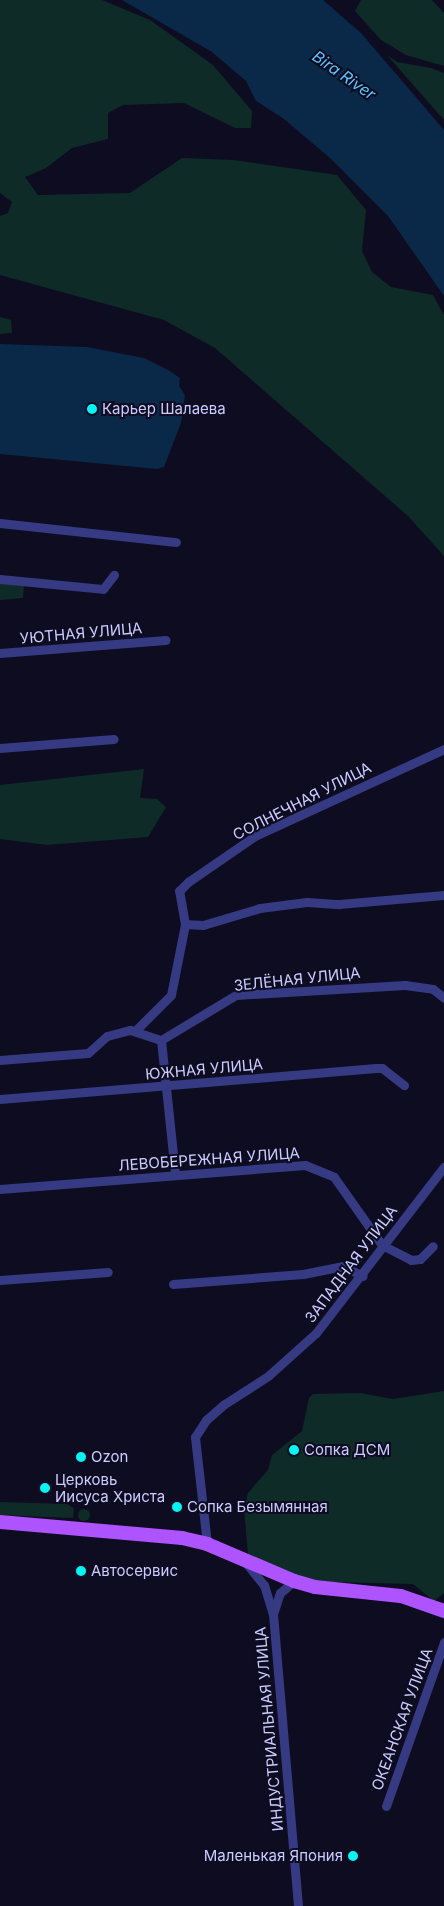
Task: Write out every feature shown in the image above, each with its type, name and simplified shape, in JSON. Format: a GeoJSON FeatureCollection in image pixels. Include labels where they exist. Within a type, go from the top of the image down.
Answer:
{"type":"FeatureCollection","features":[{"type":"Feature","properties":{"kind":"main road"},"geometry":{"type":"LineString","coordinates":[[0,1522],[182,1538],[206,1544],[294,1581],[315,1587],[401,1596],[444,1611]]}},
{"type":"Feature","properties":{"kind":"street"},"geometry":{"type":"LineString","coordinates":[[0,523],[176,542]]}},
{"type":"Feature","properties":{"kind":"street"},"geometry":{"type":"LineString","coordinates":[[0,579],[103,589],[114,575]]}},
{"type":"Feature","properties":{"kind":"street","name":"УЮТНАЯ УЛИЦА"},"geometry":{"type":"LineString","coordinates":[[0,653],[165,640]]}},
{"type":"Feature","properties":{"kind":"street"},"geometry":{"type":"LineString","coordinates":[[0,748],[114,740]]}},
{"type":"Feature","properties":{"kind":"street","name":"СОЛНЕЧНАЯ УЛИЦА"},"geometry":{"type":"LineString","coordinates":[[185,924],[179,891],[188,882],[255,836],[444,749]]}},
{"type":"Feature","properties":{"kind":"street"},"geometry":{"type":"LineString","coordinates":[[0,1060],[88,1053],[107,1036],[136,1030],[172,995],[185,924],[203,925],[260,908],[307,902],[339,904],[444,895]]}},
{"type":"Feature","properties":{"kind":"street","name":"ЗЕЛЁНАЯ УЛИЦА"},"geometry":{"type":"LineString","coordinates":[[161,1040],[236,996],[405,985],[433,989],[444,998]]}},
{"type":"Feature","properties":{"kind":"street"},"geometry":{"type":"LineString","coordinates":[[136,1030],[161,1040],[168,1086],[175,1174]]}},
{"type":"Feature","properties":{"kind":"street","name":"ЮЖНАЯ УЛИЦА"},"geometry":{"type":"LineString","coordinates":[[0,1099],[376,1068],[382,1068],[404,1085]]}},
{"type":"Feature","properties":{"kind":"street","name":"ЛЕВОБЕРЕЖНАЯ УЛИЦА"},"geometry":{"type":"LineString","coordinates":[[0,1189],[281,1164],[320,1169],[334,1177],[346,1189],[382,1245],[411,1260],[420,1259],[433,1246]]}},
{"type":"Feature","properties":{"kind":"street","name":"ЗАПАДНАЯ УЛИЦА"},"geometry":{"type":"LineString","coordinates":[[206,1544],[195,1437],[206,1420],[223,1406],[268,1376],[316,1334],[363,1276],[382,1245],[444,1167]]}},
{"type":"Feature","properties":{"kind":"street"},"geometry":{"type":"LineString","coordinates":[[173,1284],[303,1274],[343,1266],[363,1276]]}},
{"type":"Feature","properties":{"kind":"street"},"geometry":{"type":"LineString","coordinates":[[0,1280],[108,1272]]}},
{"type":"Feature","properties":{"kind":"street","name":"ИНДУСТРИАЛЬНАЯ УЛИЦА"},"geometry":{"type":"LineString","coordinates":[[243,1559],[264,1585],[273,1614],[298,1906]]}},
{"type":"Feature","properties":{"kind":"street"},"geometry":{"type":"LineString","coordinates":[[273,1614],[280,1593],[294,1581]]}},
{"type":"Feature","properties":{"kind":"street","name":"ОКЕАНСКАЯ УЛИЦА"},"geometry":{"type":"LineString","coordinates":[[386,1806],[444,1642]]}},
{"type":"Feature","properties":{"kind":"green space"},"geometry":{"type":"Polygon","coordinates":[[[0,0],[102,0],[150,20],[213,65],[252,111],[251,128],[235,128],[184,103],[123,105],[108,113],[108,139],[72,148],[46,168],[25,177],[38,195],[130,193],[182,158],[233,160],[337,175],[366,210],[362,251],[372,272],[391,287],[433,295],[444,315],[444,556],[408,516],[215,348],[164,320],[0,275],[0,216],[8,213],[12,202],[0,193],[0,0]]]}},
{"type":"Feature","properties":{"kind":"green space"},"geometry":{"type":"Polygon","coordinates":[[[361,0],[432,0],[444,13],[444,66],[406,55],[381,40],[355,11],[361,0]]]}},
{"type":"Feature","properties":{"kind":"green space"},"geometry":{"type":"Polygon","coordinates":[[[387,55],[397,62],[431,68],[444,73],[444,120],[387,55]]]}},
{"type":"Feature","properties":{"kind":"green space"},"geometry":{"type":"Polygon","coordinates":[[[0,317],[11,320],[12,333],[0,334],[0,317]]]}},
{"type":"Feature","properties":{"kind":"green space"},"geometry":{"type":"Polygon","coordinates":[[[0,583],[24,586],[23,598],[0,600],[0,583]]]}},
{"type":"Feature","properties":{"kind":"green space"},"geometry":{"type":"Polygon","coordinates":[[[144,769],[140,798],[157,799],[166,807],[148,837],[47,845],[0,839],[0,785],[144,769]]]}},
{"type":"Feature","properties":{"kind":"green space"},"geometry":{"type":"Polygon","coordinates":[[[444,1391],[444,1593],[434,1601],[413,1584],[330,1582],[282,1574],[248,1554],[244,1508],[248,1493],[268,1470],[272,1455],[302,1431],[309,1398],[313,1394],[360,1393],[393,1399],[444,1391]]]}},
{"type":"Feature","properties":{"kind":"green space"},"geometry":{"type":"Polygon","coordinates":[[[0,1502],[67,1504],[74,1508],[73,1518],[0,1515],[0,1502]]]}},
{"type":"Feature","properties":{"kind":"green space"},"geometry":{"type":"Polygon","coordinates":[[[82,1509],[86,1509],[90,1515],[86,1521],[82,1521],[78,1517],[78,1513],[82,1509]]]}},
{"type":"Feature","properties":{"kind":"water","name":"Bira River"},"geometry":{"type":"Polygon","coordinates":[[[122,0],[323,0],[361,33],[444,130],[444,296],[388,216],[330,158],[284,119],[256,101],[246,81],[212,52],[122,0]]]}},
{"type":"Feature","properties":{"kind":"water","name":"Карьер Шалаева"},"geometry":{"type":"Polygon","coordinates":[[[0,344],[87,347],[144,358],[180,378],[179,386],[185,395],[181,423],[164,467],[157,469],[0,454],[0,344]]]}},
{"type":"Feature","properties":{"kind":"place","name":"Карьер Шалаева"},"geometry":{"type":"Point","coordinates":[92,409]}},
{"type":"Feature","properties":{"kind":"place","name":"Сопка ДСМ"},"geometry":{"type":"Point","coordinates":[294,1450]}},
{"type":"Feature","properties":{"kind":"place","name":"Ozon"},"geometry":{"type":"Point","coordinates":[81,1457]}},
{"type":"Feature","properties":{"kind":"place","name":"Церковь Иисуса Христа"},"geometry":{"type":"Point","coordinates":[45,1488]}},
{"type":"Feature","properties":{"kind":"place","name":"Сопка Безымянная"},"geometry":{"type":"Point","coordinates":[177,1507]}},
{"type":"Feature","properties":{"kind":"place","name":"Автосервис"},"geometry":{"type":"Point","coordinates":[81,1571]}},
{"type":"Feature","properties":{"kind":"place","name":"Маленькая Япония"},"geometry":{"type":"Point","coordinates":[353,1856]}}]}
